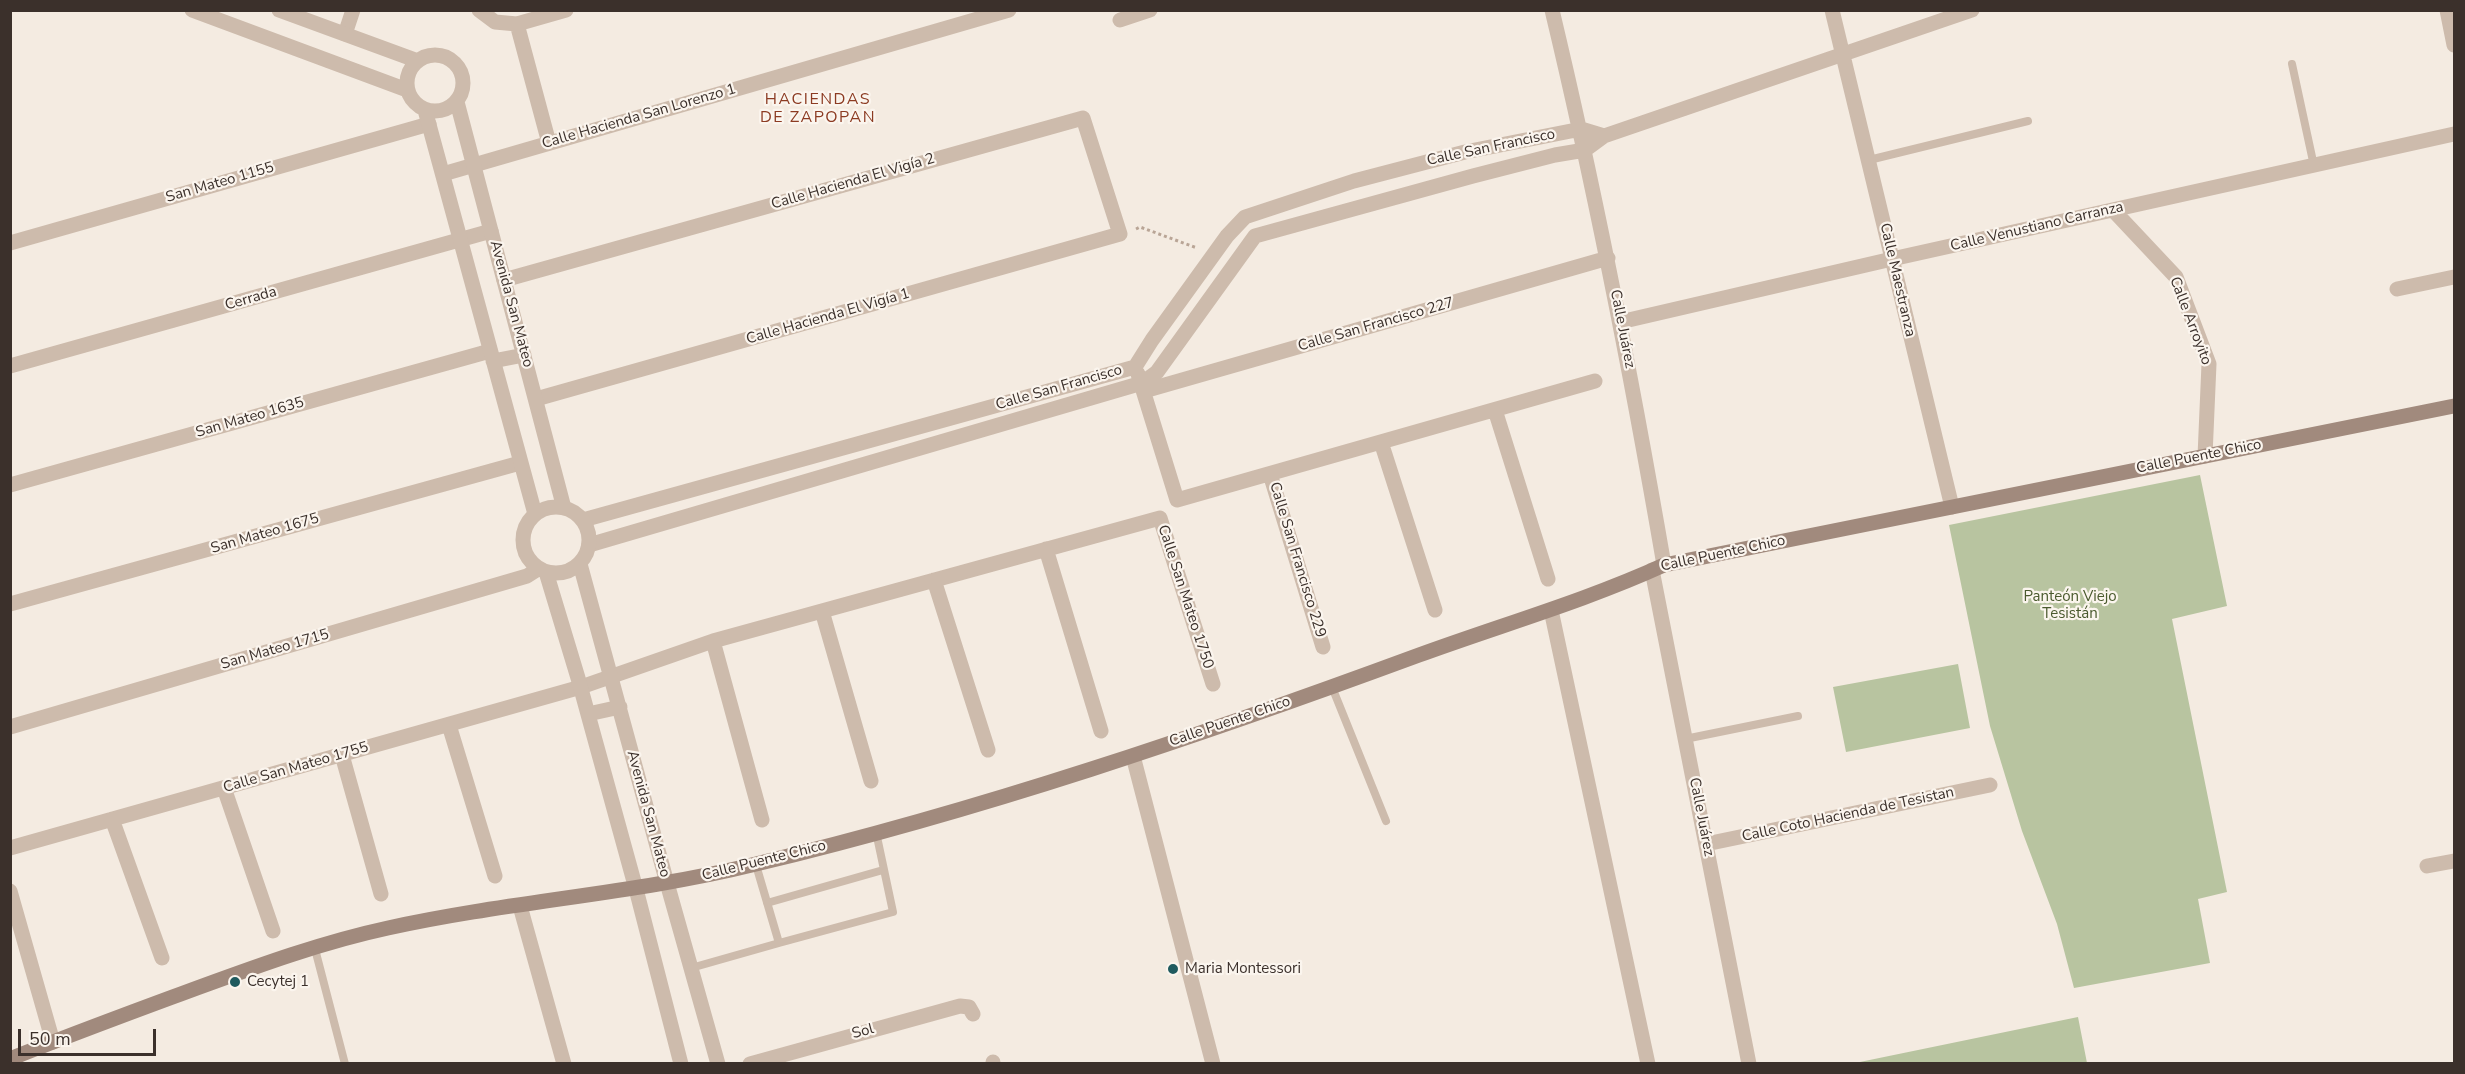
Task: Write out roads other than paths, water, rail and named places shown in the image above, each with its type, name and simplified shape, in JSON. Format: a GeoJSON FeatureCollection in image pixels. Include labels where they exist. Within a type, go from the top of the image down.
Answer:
{"type":"FeatureCollection","features":[{"type":"Feature","properties":{"kind":"main road","name":"Calle Puente Chico"},"geometry":{"type":"LineString","coordinates":[[10,1059],[275,960],[386,928],[636,889],[756,865],[1133,756],[1551,610],[1658,568],[2454,406]]}},
{"type":"Feature","properties":{"kind":"street"},"geometry":{"type":"LineString","coordinates":[[192,10],[407,90]]}},
{"type":"Feature","properties":{"kind":"street","name":"Avenida San Mateo"},"geometry":{"type":"LineString","coordinates":[[279,10],[418,60],[438,55],[456,64],[463,83],[462,93],[457,102],[564,508]]}},
{"type":"Feature","properties":{"kind":"street"},"geometry":{"type":"LineString","coordinates":[[345,34],[353,10]]}},
{"type":"Feature","properties":{"kind":"street"},"geometry":{"type":"LineString","coordinates":[[479,10],[495,22],[518,24],[566,10]]}},
{"type":"Feature","properties":{"kind":"street","name":"Calle Hacienda San Lorenzo 1"},"geometry":{"type":"LineString","coordinates":[[442,174],[1009,10]]}},
{"type":"Feature","properties":{"kind":"street"},"geometry":{"type":"LineString","coordinates":[[1120,21],[1150,10]]}},
{"type":"Feature","properties":{"kind":"street","name":"Calle Juárez"},"geometry":{"type":"LineString","coordinates":[[1552,10],[1581,129],[1631,372],[1658,568],[1685,739],[1749,1064]]}},
{"type":"Feature","properties":{"kind":"street","name":"Calle Maestranza"},"geometry":{"type":"LineString","coordinates":[[1832,10],[1952,507]]}},
{"type":"Feature","properties":{"kind":"street","name":"Calle San Francisco"},"geometry":{"type":"LineString","coordinates":[[589,545],[1143,387],[1157,372],[1255,236],[1473,176],[1555,155],[1585,150],[1604,136],[1972,10]]}},
{"type":"Feature","properties":{"kind":"street"},"geometry":{"type":"LineString","coordinates":[[2447,10],[2454,45]]}},
{"type":"Feature","properties":{"kind":"street"},"geometry":{"type":"LineString","coordinates":[[518,24],[549,143]]}},
{"type":"Feature","properties":{"kind":"street"},"geometry":{"type":"LineString","coordinates":[[418,60],[407,79],[407,90],[411,99],[427,117],[535,514],[549,508],[564,508],[574,512],[583,520],[588,532],[589,545],[580,564],[564,572],[542,570]]}},
{"type":"Feature","properties":{"kind":"street"},"geometry":{"type":"LineString","coordinates":[[427,117],[457,102]]}},
{"type":"Feature","properties":{"kind":"street","name":"San Mateo 1155"},"geometry":{"type":"LineString","coordinates":[[10,243],[427,117]]}},
{"type":"Feature","properties":{"kind":"street","name":"Calle Hacienda El Vigía 2"},"geometry":{"type":"LineString","coordinates":[[504,280],[1083,118],[1120,234]]}},
{"type":"Feature","properties":{"kind":"street","name":"Calle San Francisco"},"geometry":{"type":"LineString","coordinates":[[583,520],[1135,367],[1213,255],[1236,224],[1245,217],[1354,181],[1465,152],[1581,129],[1604,136]]}},
{"type":"Feature","properties":{"kind":"street","name":"Calle Venustiano Carranza"},"geometry":{"type":"LineString","coordinates":[[1620,322],[2454,134]]}},
{"type":"Feature","properties":{"kind":"street"},"geometry":{"type":"LineString","coordinates":[[1465,152],[1473,176]]}},
{"type":"Feature","properties":{"kind":"street"},"geometry":{"type":"LineString","coordinates":[[1354,181],[1362,207]]}},
{"type":"Feature","properties":{"kind":"street","name":"Calle Arroyito"},"geometry":{"type":"LineString","coordinates":[[2113,210],[2176,277],[2209,364],[2205,456]]}},
{"type":"Feature","properties":{"kind":"street"},"geometry":{"type":"LineString","coordinates":[[1236,224],[1255,236]]}},
{"type":"Feature","properties":{"kind":"street","name":"Cerrada"},"geometry":{"type":"LineString","coordinates":[[10,366],[491,231]]}},
{"type":"Feature","properties":{"kind":"street","name":"Calle Hacienda El Vigía 1"},"geometry":{"type":"LineString","coordinates":[[536,399],[1120,234]]}},
{"type":"Feature","properties":{"kind":"street","name":"Calle San Francisco 227"},"geometry":{"type":"LineString","coordinates":[[1143,387],[1608,258]]}},
{"type":"Feature","properties":{"kind":"street"},"geometry":{"type":"LineString","coordinates":[[2397,289],[2454,277]]}},
{"type":"Feature","properties":{"kind":"street","name":"San Mateo 1635"},"geometry":{"type":"LineString","coordinates":[[10,484],[492,356],[524,355]]}},
{"type":"Feature","properties":{"kind":"street","name":"Calle San Francisco 229"},"geometry":{"type":"LineString","coordinates":[[1135,367],[1177,500],[1595,381]]}},
{"type":"Feature","properties":{"kind":"street"},"geometry":{"type":"LineString","coordinates":[[1495,410],[1548,579]]}},
{"type":"Feature","properties":{"kind":"street"},"geometry":{"type":"LineString","coordinates":[[1382,442],[1436,610]]}},
{"type":"Feature","properties":{"kind":"street","name":"San Mateo 1675"},"geometry":{"type":"LineString","coordinates":[[10,604],[520,463]]}},
{"type":"Feature","properties":{"kind":"street","name":"Calle San Francisco 229"},"geometry":{"type":"LineString","coordinates":[[1270,474],[1323,647]]}},
{"type":"Feature","properties":{"kind":"street","name":"Avenida San Mateo"},"geometry":{"type":"LineString","coordinates":[[535,514],[527,524],[523,536],[523,548],[529,560],[542,570],[580,687],[636,889],[681,1064]]}},
{"type":"Feature","properties":{"kind":"street","name":"Calle San Mateo 1750"},"geometry":{"type":"LineString","coordinates":[[580,687],[713,641],[1160,518],[1213,684]]}},
{"type":"Feature","properties":{"kind":"street"},"geometry":{"type":"LineString","coordinates":[[1046,549],[1101,730]]}},
{"type":"Feature","properties":{"kind":"street","name":"Avenida San Mateo"},"geometry":{"type":"LineString","coordinates":[[580,564],[718,1064]]}},
{"type":"Feature","properties":{"kind":"street","name":"San Mateo 1715"},"geometry":{"type":"LineString","coordinates":[[10,727],[542,570]]}},
{"type":"Feature","properties":{"kind":"street"},"geometry":{"type":"LineString","coordinates":[[934,580],[988,750]]}},
{"type":"Feature","properties":{"kind":"street"},"geometry":{"type":"LineString","coordinates":[[1551,610],[1648,1064]]}},
{"type":"Feature","properties":{"kind":"street"},"geometry":{"type":"LineString","coordinates":[[822,611],[871,781]]}},
{"type":"Feature","properties":{"kind":"street"},"geometry":{"type":"LineString","coordinates":[[713,641],[762,820]]}},
{"type":"Feature","properties":{"kind":"street","name":"Calle San Mateo 1755"},"geometry":{"type":"LineString","coordinates":[[10,848],[580,687]]}},
{"type":"Feature","properties":{"kind":"street"},"geometry":{"type":"LineString","coordinates":[[588,714],[620,707]]}},
{"type":"Feature","properties":{"kind":"street"},"geometry":{"type":"LineString","coordinates":[[449,725],[495,876]]}},
{"type":"Feature","properties":{"kind":"street"},"geometry":{"type":"LineString","coordinates":[[342,756],[381,894]]}},
{"type":"Feature","properties":{"kind":"street"},"geometry":{"type":"LineString","coordinates":[[1133,756],[1213,1064]]}},
{"type":"Feature","properties":{"kind":"street","name":"Calle Coto Hacienda de Tesistan"},"geometry":{"type":"LineString","coordinates":[[1706,844],[1990,785]]}},
{"type":"Feature","properties":{"kind":"street"},"geometry":{"type":"LineString","coordinates":[[224,788],[273,931]]}},
{"type":"Feature","properties":{"kind":"street"},"geometry":{"type":"LineString","coordinates":[[112,819],[162,958]]}},
{"type":"Feature","properties":{"kind":"street"},"geometry":{"type":"LineString","coordinates":[[2427,866],[2454,861]]}},
{"type":"Feature","properties":{"kind":"street"},"geometry":{"type":"LineString","coordinates":[[10,891],[53,1042]]}},
{"type":"Feature","properties":{"kind":"street"},"geometry":{"type":"LineString","coordinates":[[520,906],[564,1064]]}},
{"type":"Feature","properties":{"kind":"street","name":"Sol"},"geometry":{"type":"LineString","coordinates":[[750,1064],[960,1006],[969,1007],[973,1014]]}},
{"type":"Feature","properties":{"kind":"lane"},"geometry":{"type":"LineString","coordinates":[[2292,64],[2314,166]]}},
{"type":"Feature","properties":{"kind":"lane"},"geometry":{"type":"LineString","coordinates":[[1869,160],[2028,122]]}},
{"type":"Feature","properties":{"kind":"lane"},"geometry":{"type":"LineString","coordinates":[[1332,687],[1386,821]]}},
{"type":"Feature","properties":{"kind":"lane"},"geometry":{"type":"LineString","coordinates":[[1685,739],[1798,716]]}},
{"type":"Feature","properties":{"kind":"lane"},"geometry":{"type":"LineString","coordinates":[[691,969],[893,912],[876,832]]}},
{"type":"Feature","properties":{"kind":"lane"},"geometry":{"type":"LineString","coordinates":[[756,865],[779,943]]}},
{"type":"Feature","properties":{"kind":"lane"},"geometry":{"type":"LineString","coordinates":[[767,903],[883,870]]}},
{"type":"Feature","properties":{"kind":"lane"},"geometry":{"type":"LineString","coordinates":[[315,949],[345,1064]]}},
{"type":"Feature","properties":{"kind":"place","name":"Maria Montessori"},"geometry":{"type":"Point","coordinates":[1173,969]}},
{"type":"Feature","properties":{"kind":"place","name":"Cecytej 1"},"geometry":{"type":"Point","coordinates":[235,982]}},
{"type":"Feature","properties":{"kind":"district","name":"HACIENDAS DE ZAPOPAN"},"geometry":{"type":"Point","coordinates":[818,109]}},
{"type":"Feature","properties":{"kind":"park label","name":"Panteón Viejo Tesistán"},"geometry":{"type":"Point","coordinates":[2070,606]}}]}
